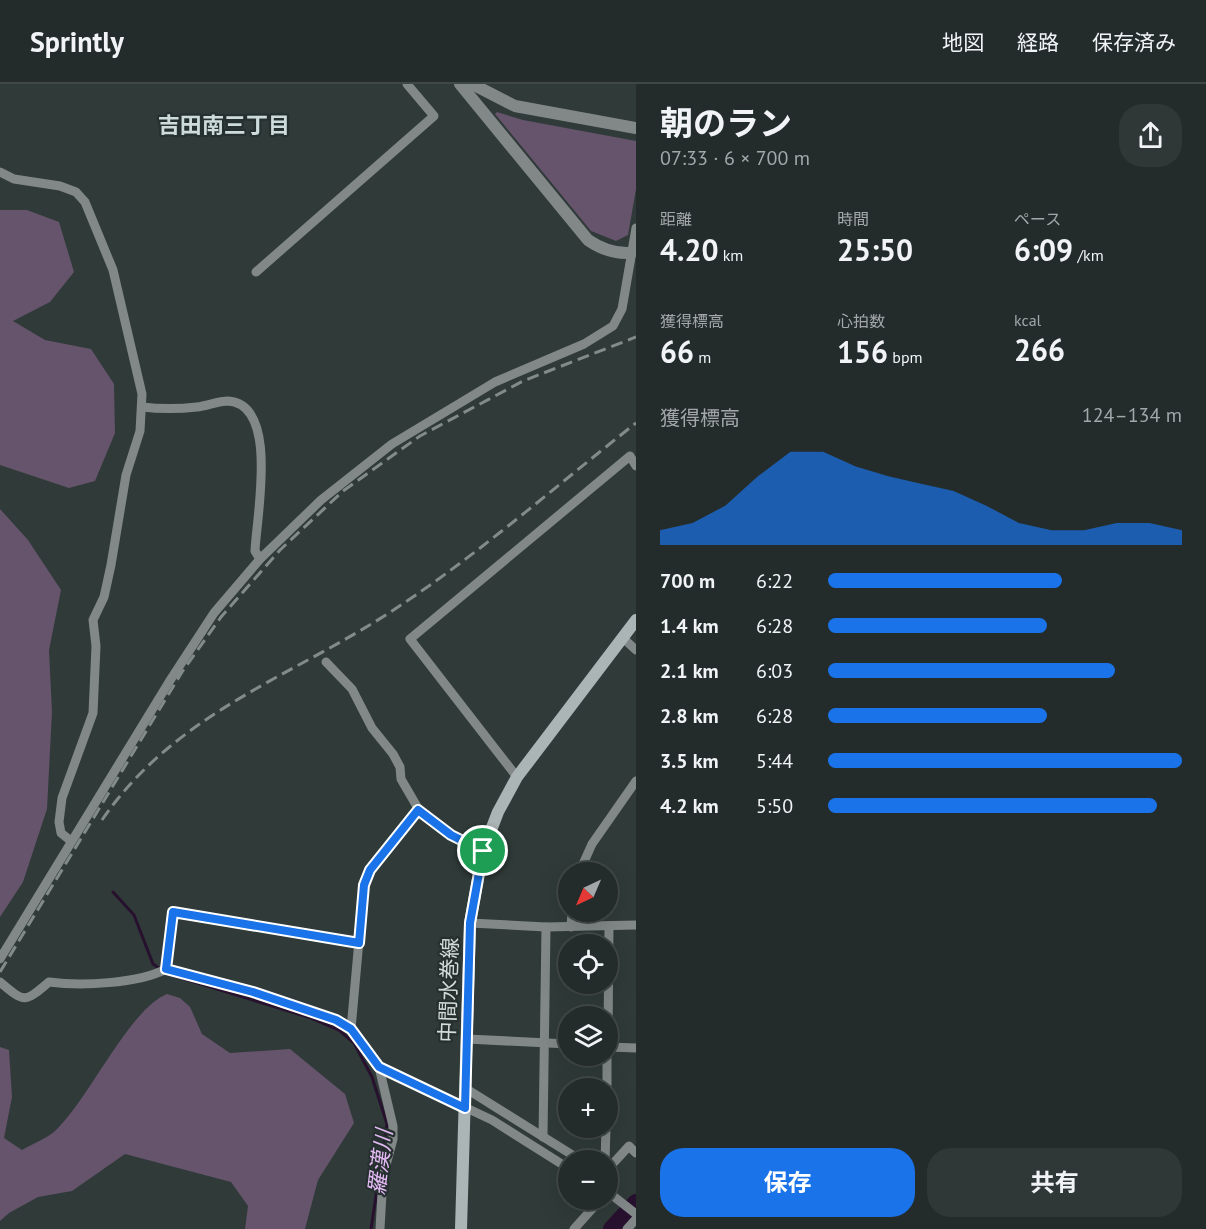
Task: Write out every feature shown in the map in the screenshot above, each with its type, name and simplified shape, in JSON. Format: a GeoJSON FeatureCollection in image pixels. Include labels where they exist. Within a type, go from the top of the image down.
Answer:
{"type":"FeatureCollection","features":[{"type":"Feature","properties":{"kind":"main road","name":"中間水巻線"},"geometry":{"type":"LineString","coordinates":[[461,1229],[470,923],[483,851],[498,812],[517,777],[636,620]]}},
{"type":"Feature","properties":{"kind":"street"},"geometry":{"type":"LineString","coordinates":[[256,272],[434,116],[407,84]]}},
{"type":"Feature","properties":{"kind":"street"},"geometry":{"type":"LineString","coordinates":[[460,84],[588,240],[618,254],[634,254]]}},
{"type":"Feature","properties":{"kind":"street"},"geometry":{"type":"LineString","coordinates":[[472,84],[515,106],[636,128]]}},
{"type":"Feature","properties":{"kind":"street"},"geometry":{"type":"LineString","coordinates":[[0,172],[14,179],[60,186],[76,192],[85,202],[112,270],[142,394],[140,431],[126,475],[104,597],[93,620],[96,646],[93,713],[62,798],[59,822],[61,833],[71,841]]}},
{"type":"Feature","properties":{"kind":"street"},"geometry":{"type":"LineString","coordinates":[[0,958],[214,613],[260,559],[321,500],[392,444],[495,382],[584,344],[613,326],[622,309],[634,254],[636,228]]}},
{"type":"Feature","properties":{"kind":"street"},"geometry":{"type":"LineString","coordinates":[[142,407],[196,407],[227,401],[238,403],[253,418],[260,439],[262,458],[255,541],[255,551],[260,559]]}},
{"type":"Feature","properties":{"kind":"street"},"geometry":{"type":"LineString","coordinates":[[517,777],[410,639],[630,456],[636,466]]}},
{"type":"Feature","properties":{"kind":"street"},"geometry":{"type":"LineString","coordinates":[[623,638],[636,650]]}},
{"type":"Feature","properties":{"kind":"street"},"geometry":{"type":"LineString","coordinates":[[326,662],[352,689],[372,728],[393,754],[400,767],[401,779],[418,810],[451,835],[483,851]]}},
{"type":"Feature","properties":{"kind":"street"},"geometry":{"type":"LineString","coordinates":[[584,862],[592,844],[636,781]]}},
{"type":"Feature","properties":{"kind":"street"},"geometry":{"type":"LineString","coordinates":[[351,1029],[364,885],[370,870],[418,810]]}},
{"type":"Feature","properties":{"kind":"street"},"geometry":{"type":"LineString","coordinates":[[166,969],[173,912],[359,943]]}},
{"type":"Feature","properties":{"kind":"street"},"geometry":{"type":"LineString","coordinates":[[570,927],[571,922]]}},
{"type":"Feature","properties":{"kind":"street"},"geometry":{"type":"LineString","coordinates":[[470,923],[546,927],[636,925]]}},
{"type":"Feature","properties":{"kind":"street"},"geometry":{"type":"LineString","coordinates":[[608,1006],[609,926]]}},
{"type":"Feature","properties":{"kind":"street"},"geometry":{"type":"LineString","coordinates":[[543,1137],[546,927]]}},
{"type":"Feature","properties":{"kind":"street"},"geometry":{"type":"LineString","coordinates":[[0,982],[23,1000],[28,1000],[49,982],[73,986],[146,976],[166,969],[253,992],[336,1020],[351,1029],[379,1067],[393,1126],[393,1140],[383,1176],[380,1229]]}},
{"type":"Feature","properties":{"kind":"street"},"geometry":{"type":"LineString","coordinates":[[467,1039],[558,1043]]}},
{"type":"Feature","properties":{"kind":"street"},"geometry":{"type":"LineString","coordinates":[[618,1047],[636,1048]]}},
{"type":"Feature","properties":{"kind":"street"},"geometry":{"type":"LineString","coordinates":[[379,1067],[492,1120],[558,1162]]}},
{"type":"Feature","properties":{"kind":"street"},"geometry":{"type":"LineString","coordinates":[[465,1088],[564,1150]]}},
{"type":"Feature","properties":{"kind":"street"},"geometry":{"type":"LineString","coordinates":[[618,1158],[629,1146],[636,1153]]}},
{"type":"Feature","properties":{"kind":"street"},"geometry":{"type":"LineString","coordinates":[[618,1200],[636,1214]]}},
{"type":"Feature","properties":{"kind":"street"},"geometry":{"type":"LineString","coordinates":[[573,1229],[591,1210]]}},
{"type":"Feature","properties":{"kind":"street"},"geometry":{"type":"LineString","coordinates":[[627,1229],[636,1219]]}},
{"type":"Feature","properties":{"kind":"shaded area"},"geometry":{"type":"Polygon","coordinates":[[[497,112],[523,120],[636,141],[636,189],[628,235],[616,241],[591,231],[495,114],[497,112]]]}},
{"type":"Feature","properties":{"kind":"shaded area"},"geometry":{"type":"Polygon","coordinates":[[[0,210],[27,210],[59,222],[74,272],[50,302],[13,321],[45,340],[91,349],[114,384],[115,433],[95,481],[69,488],[0,465],[0,210]]]}},
{"type":"Feature","properties":{"kind":"shaded area"},"geometry":{"type":"Polygon","coordinates":[[[0,509],[28,540],[61,590],[49,650],[52,712],[47,809],[23,882],[0,917],[0,509]]]}},
{"type":"Feature","properties":{"kind":"shaded area"},"geometry":{"type":"Polygon","coordinates":[[[167,994],[180,998],[190,1007],[202,1034],[230,1053],[290,1049],[345,1094],[354,1123],[318,1180],[305,1229],[245,1229],[248,1206],[231,1182],[125,1154],[72,1191],[38,1197],[9,1213],[0,1221],[0,1047],[9,1050],[12,1097],[4,1138],[22,1150],[54,1132],[81,1099],[123,1036],[152,1003],[167,994]]]}},
{"type":"Feature","properties":{"kind":"waterway","name":"羅漢川"},"geometry":{"type":"LineString","coordinates":[[113,892],[134,915],[153,964],[160,969]]}},
{"type":"Feature","properties":{"kind":"waterway","name":"羅漢川"},"geometry":{"type":"LineString","coordinates":[[165,973],[311,1018],[339,1030],[354,1043],[372,1077],[387,1124],[371,1229]]}},
{"type":"Feature","properties":{"kind":"waterway"},"geometry":{"type":"LineString","coordinates":[[612,1229],[636,1203]]}},
{"type":"Feature","properties":{"kind":"railway"},"geometry":{"type":"LineString","coordinates":[[0,972],[182,672],[221,617],[280,550],[343,491],[420,436],[523,381],[636,337]]}},
{"type":"Feature","properties":{"kind":"railway"},"geometry":{"type":"LineString","coordinates":[[102,820],[132,783],[165,751],[200,724],[356,633],[426,588],[636,423]]}},
{"type":"Feature","properties":{"kind":"district","name":"吉田南三丁目"},"geometry":{"type":"Point","coordinates":[224,125]}},
{"type":"Feature","properties":{"kind":"route"},"geometry":{"type":"LineString","coordinates":[[418,810],[451,835],[483,851],[474,889],[470,923],[465,1108],[379,1067],[351,1029],[336,1020],[253,992],[166,969],[173,912],[359,943],[364,885],[370,870],[396,841],[418,810]]}}]}
